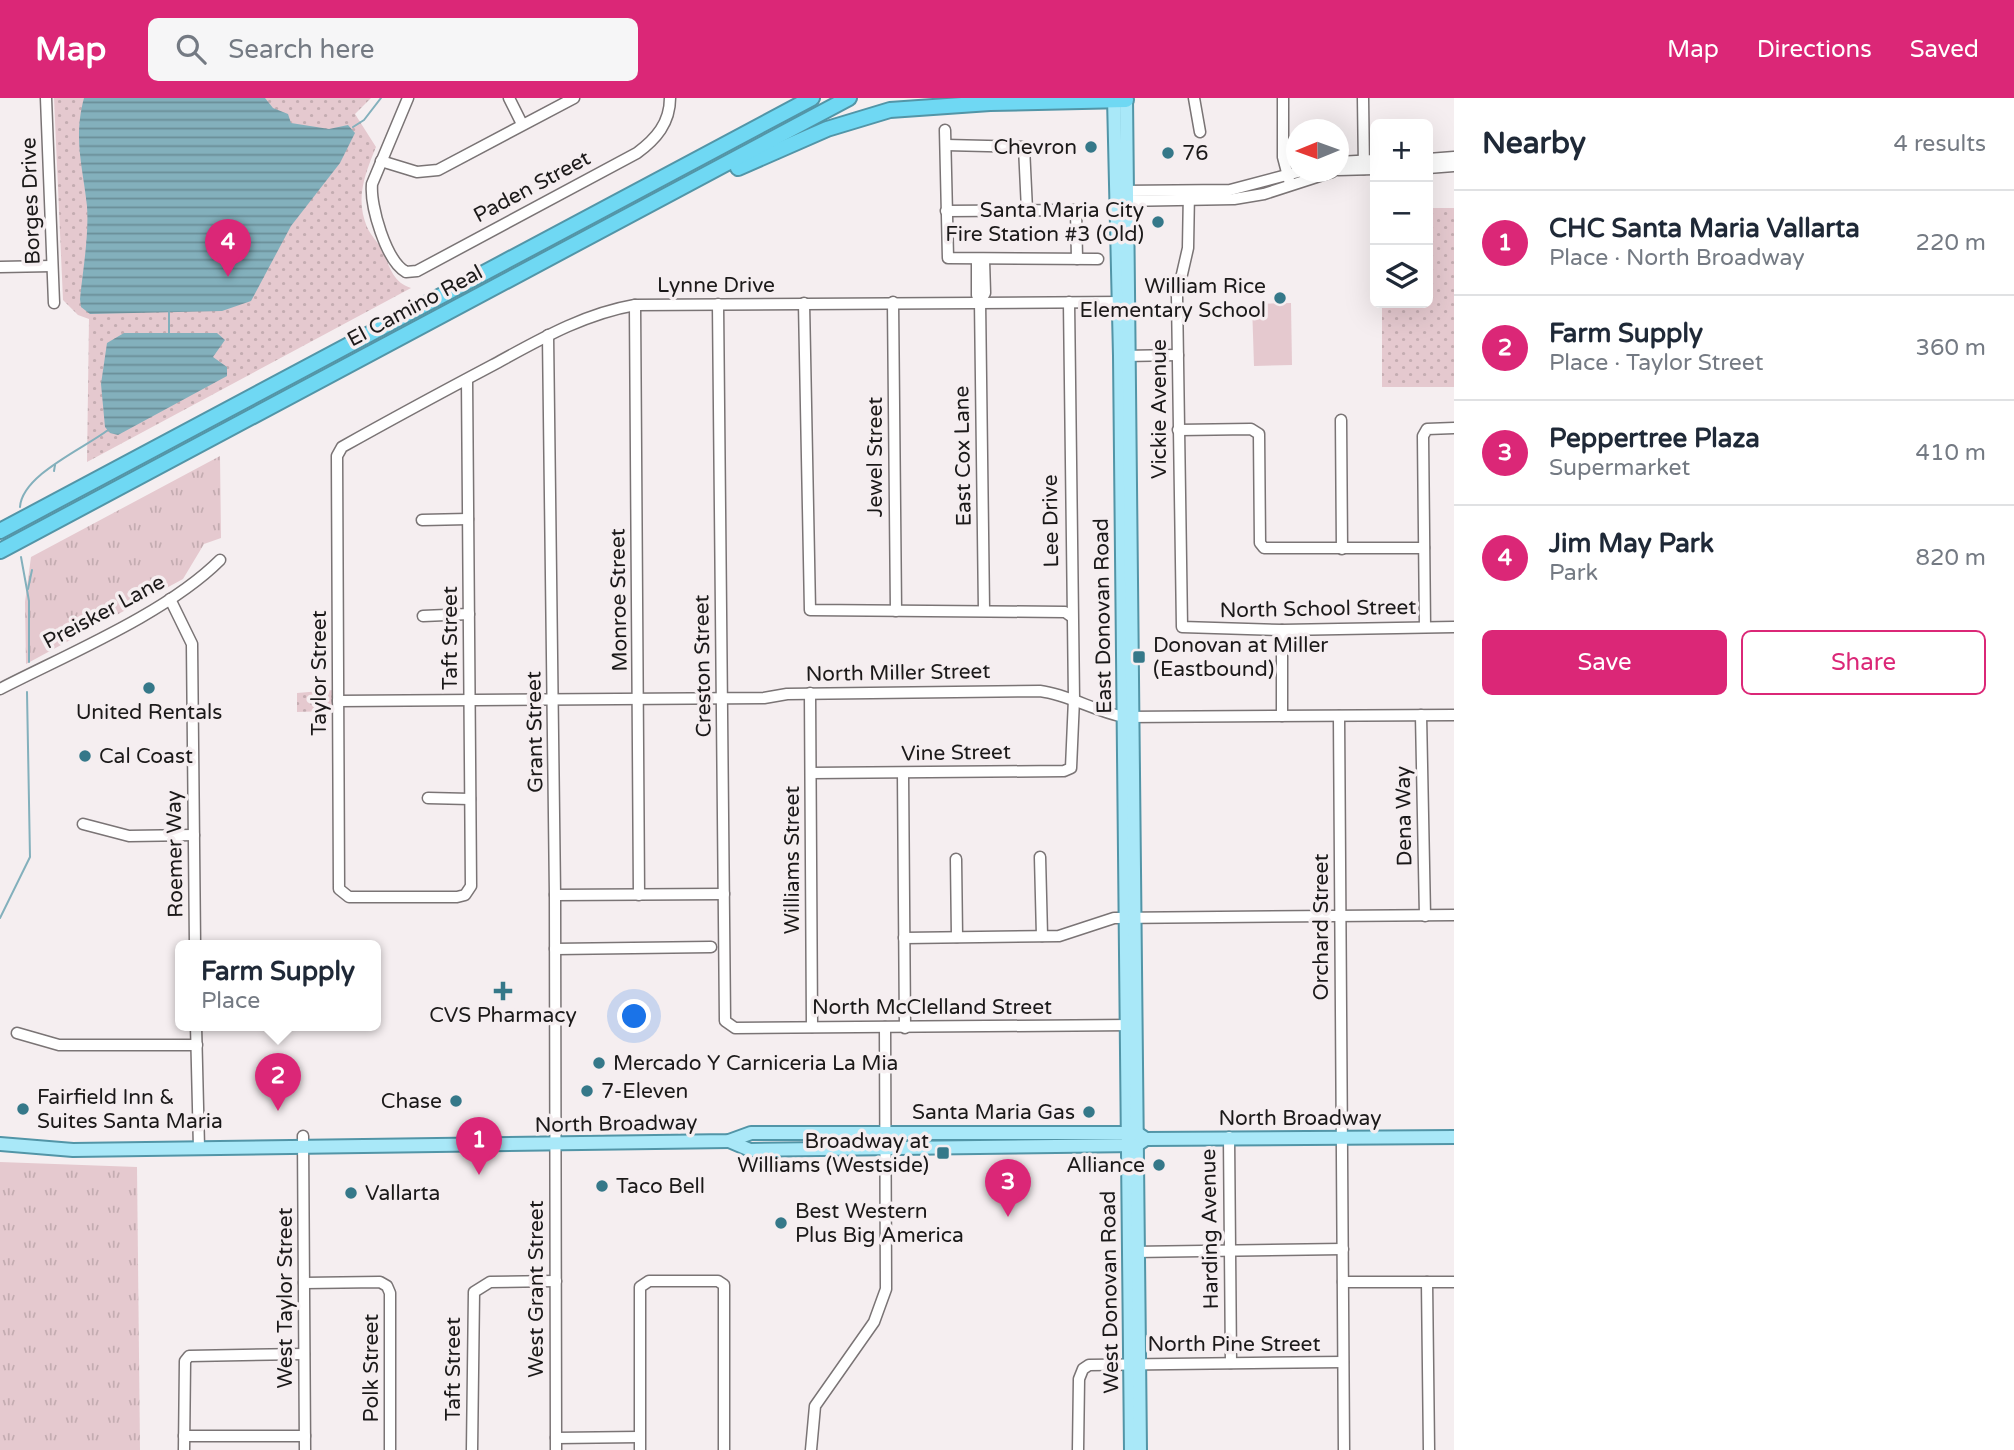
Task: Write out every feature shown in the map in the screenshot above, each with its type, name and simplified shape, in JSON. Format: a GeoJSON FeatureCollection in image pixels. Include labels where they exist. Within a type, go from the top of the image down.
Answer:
{"type":"FeatureCollection","features":[{"type":"Feature","properties":{"kind":"highway","name":"El Camino Real"},"geometry":{"type":"LineString","coordinates":[[0,531],[812,98]]}},
{"type":"Feature","properties":{"kind":"highway","name":"El Camino Real"},"geometry":{"type":"LineString","coordinates":[[0,551],[849,98]]}},
{"type":"Feature","properties":{"kind":"highway"},"geometry":{"type":"LineString","coordinates":[[697,180],[732,170],[858,117],[915,107],[984,101],[1120,99]]}},
{"type":"Feature","properties":{"kind":"main road","name":"East Donovan Road"},"geometry":{"type":"LineString","coordinates":[[1120,99],[1131,1025],[1135,1139]]}},
{"type":"Feature","properties":{"kind":"main road","name":"North Broadway"},"geometry":{"type":"LineString","coordinates":[[0,1144],[73,1150],[199,1148],[303,1141],[555,1144],[729,1141],[751,1133],[886,1133],[1135,1139]]}},
{"type":"Feature","properties":{"kind":"main road","name":"North Broadway"},"geometry":{"type":"LineString","coordinates":[[729,1141],[750,1150],[1229,1137],[1454,1138]]}},
{"type":"Feature","properties":{"kind":"main road","name":"West Donovan Road"},"geometry":{"type":"LineString","coordinates":[[1135,1139],[1135,1364],[1140,1450]]}},
{"type":"Feature","properties":{"kind":"main road","name":"West Donovan Road"},"geometry":{"type":"LineString","coordinates":[[1131,1450],[1135,1364]]}},
{"type":"Feature","properties":{"kind":"street","name":"Borges Drive"},"geometry":{"type":"LineString","coordinates":[[46,98],[54,303]]}},
{"type":"Feature","properties":{"kind":"street"},"geometry":{"type":"LineString","coordinates":[[408,98],[381,161],[409,171],[431,172],[573,98]]}},
{"type":"Feature","properties":{"kind":"street"},"geometry":{"type":"LineString","coordinates":[[509,98],[522,124]]}},
{"type":"Feature","properties":{"kind":"street","name":"Paden Street"},"geometry":{"type":"LineString","coordinates":[[381,161],[372,184],[372,208],[401,270],[417,271],[637,153],[649,144],[667,121],[670,98]]}},
{"type":"Feature","properties":{"kind":"street"},"geometry":{"type":"LineString","coordinates":[[1194,98],[1200,132]]}},
{"type":"Feature","properties":{"kind":"street"},"geometry":{"type":"LineString","coordinates":[[1283,98],[1283,157],[1286,168]]}},
{"type":"Feature","properties":{"kind":"street"},"geometry":{"type":"LineString","coordinates":[[1363,98],[1370,164]]}},
{"type":"Feature","properties":{"kind":"street"},"geometry":{"type":"LineString","coordinates":[[945,130],[948,257],[952,260],[1098,259]]}},
{"type":"Feature","properties":{"kind":"street"},"geometry":{"type":"LineString","coordinates":[[946,145],[1024,147],[1027,210]]}},
{"type":"Feature","properties":{"kind":"street"},"geometry":{"type":"LineString","coordinates":[[1433,159],[1454,157]]}},
{"type":"Feature","properties":{"kind":"street"},"geometry":{"type":"LineString","coordinates":[[1349,163],[1370,164]]}},
{"type":"Feature","properties":{"kind":"street"},"geometry":{"type":"LineString","coordinates":[[1349,168],[1370,164]]}},
{"type":"Feature","properties":{"kind":"street"},"geometry":{"type":"LineString","coordinates":[[1433,168],[1454,166]]}},
{"type":"Feature","properties":{"kind":"street"},"geometry":{"type":"LineString","coordinates":[[1121,196],[1234,199],[1264,194],[1286,181]]}},
{"type":"Feature","properties":{"kind":"street","name":"Vickie Avenue"},"geometry":{"type":"LineString","coordinates":[[1182,627],[1177,296],[1188,248],[1189,196]]}},
{"type":"Feature","properties":{"kind":"street"},"geometry":{"type":"LineString","coordinates":[[946,211],[1076,210],[1077,259]]}},
{"type":"Feature","properties":{"kind":"street","name":"East Cox Lane"},"geometry":{"type":"LineString","coordinates":[[980,260],[977,295],[980,302],[984,610]]}},
{"type":"Feature","properties":{"kind":"street"},"geometry":{"type":"LineString","coordinates":[[0,267],[52,266]]}},
{"type":"Feature","properties":{"kind":"street","name":"Jewel Street"},"geometry":{"type":"LineString","coordinates":[[893,302],[895,611]]}},
{"type":"Feature","properties":{"kind":"street","name":"Lee Drive"},"geometry":{"type":"LineString","coordinates":[[1069,302],[1074,740]]}},
{"type":"Feature","properties":{"kind":"street","name":"Lynne Drive"},"geometry":{"type":"LineString","coordinates":[[338,451],[548,335],[587,317],[635,305],[1124,302]]}},
{"type":"Feature","properties":{"kind":"street"},"geometry":{"type":"LineString","coordinates":[[804,303],[810,610],[1065,612],[1072,617]]}},
{"type":"Feature","properties":{"kind":"street","name":"Creston Street"},"geometry":{"type":"LineString","coordinates":[[718,304],[724,1018],[728,1026]]}},
{"type":"Feature","properties":{"kind":"street","name":"Monroe Street"},"geometry":{"type":"LineString","coordinates":[[635,305],[639,894]]}},
{"type":"Feature","properties":{"kind":"street","name":"Grant Street"},"geometry":{"type":"LineString","coordinates":[[548,335],[554,699],[554,1128]]}},
{"type":"Feature","properties":{"kind":"street"},"geometry":{"type":"LineString","coordinates":[[1125,356],[1178,355]]}},
{"type":"Feature","properties":{"kind":"street","name":"Taft Street"},"geometry":{"type":"LineString","coordinates":[[465,895],[471,886],[467,379]]}},
{"type":"Feature","properties":{"kind":"street"},"geometry":{"type":"LineString","coordinates":[[1341,420],[1342,549]]}},
{"type":"Feature","properties":{"kind":"street"},"geometry":{"type":"LineString","coordinates":[[1425,627],[1425,431],[1454,428]]}},
{"type":"Feature","properties":{"kind":"street"},"geometry":{"type":"LineString","coordinates":[[1178,430],[1255,430],[1260,439],[1262,545],[1270,549],[1424,548]]}},
{"type":"Feature","properties":{"kind":"street","name":"Taylor Street"},"geometry":{"type":"LineString","coordinates":[[338,451],[339,889],[349,897],[465,895]]}},
{"type":"Feature","properties":{"kind":"street"},"geometry":{"type":"LineString","coordinates":[[422,520],[468,519]]}},
{"type":"Feature","properties":{"kind":"street","name":"Preisker Lane"},"geometry":{"type":"LineString","coordinates":[[0,689],[170,599],[202,578],[220,559]]}},
{"type":"Feature","properties":{"kind":"street","name":"Roemer Way"},"geometry":{"type":"LineString","coordinates":[[170,599],[192,644],[195,940]]}},
{"type":"Feature","properties":{"kind":"street"},"geometry":{"type":"LineString","coordinates":[[423,616],[469,614]]}},
{"type":"Feature","properties":{"kind":"street","name":"North School Street"},"geometry":{"type":"LineString","coordinates":[[1182,627],[1282,630],[1454,627]]}},
{"type":"Feature","properties":{"kind":"street"},"geometry":{"type":"LineString","coordinates":[[1282,630],[1282,716]]}},
{"type":"Feature","properties":{"kind":"street","name":"North Miller Street"},"geometry":{"type":"LineString","coordinates":[[338,701],[723,698],[1040,691],[1074,699],[1104,713],[1128,717],[1454,715]]}},
{"type":"Feature","properties":{"kind":"street","name":"Williams Street"},"geometry":{"type":"LineString","coordinates":[[810,694],[812,1027]]}},
{"type":"Feature","properties":{"kind":"street","name":"Dena Way"},"geometry":{"type":"LineString","coordinates":[[1421,715],[1425,916]]}},
{"type":"Feature","properties":{"kind":"street","name":"Orchard Street"},"geometry":{"type":"LineString","coordinates":[[1339,716],[1344,1450]]}},
{"type":"Feature","properties":{"kind":"street","name":"Vine Street"},"geometry":{"type":"LineString","coordinates":[[811,773],[1064,771],[1071,768],[1074,740]]}},
{"type":"Feature","properties":{"kind":"street"},"geometry":{"type":"LineString","coordinates":[[903,774],[905,1028]]}},
{"type":"Feature","properties":{"kind":"street"},"geometry":{"type":"LineString","coordinates":[[428,798],[470,799]]}},
{"type":"Feature","properties":{"kind":"street"},"geometry":{"type":"LineString","coordinates":[[83,824],[129,836],[194,835]]}},
{"type":"Feature","properties":{"kind":"street"},"geometry":{"type":"LineString","coordinates":[[1040,857],[1042,936]]}},
{"type":"Feature","properties":{"kind":"street"},"geometry":{"type":"LineString","coordinates":[[956,859],[957,937]]}},
{"type":"Feature","properties":{"kind":"street"},"geometry":{"type":"LineString","coordinates":[[555,895],[724,894]]}},
{"type":"Feature","properties":{"kind":"street"},"geometry":{"type":"LineString","coordinates":[[904,938],[1059,936],[1114,918],[1454,915]]}},
{"type":"Feature","properties":{"kind":"street"},"geometry":{"type":"LineString","coordinates":[[555,948],[710,947]]}},
{"type":"Feature","properties":{"kind":"street","name":"North McClelland Street"},"geometry":{"type":"LineString","coordinates":[[728,1026],[905,1028],[1131,1025]]}},
{"type":"Feature","properties":{"kind":"street"},"geometry":{"type":"LineString","coordinates":[[811,1450],[815,1406],[874,1322],[886,1294],[885,1027]]}},
{"type":"Feature","properties":{"kind":"street"},"geometry":{"type":"LineString","coordinates":[[196,1031],[199,1148]]}},
{"type":"Feature","properties":{"kind":"street"},"geometry":{"type":"LineString","coordinates":[[17,1033],[59,1045],[197,1045]]}},
{"type":"Feature","properties":{"kind":"street","name":"West Grant Street"},"geometry":{"type":"LineString","coordinates":[[554,1128],[556,1450]]}},
{"type":"Feature","properties":{"kind":"street","name":"Harding Avenue"},"geometry":{"type":"LineString","coordinates":[[1229,1137],[1231,1363]]}},
{"type":"Feature","properties":{"kind":"street","name":"West Taylor Street"},"geometry":{"type":"LineString","coordinates":[[303,1141],[305,1450]]}},
{"type":"Feature","properties":{"kind":"street"},"geometry":{"type":"LineString","coordinates":[[1134,1252],[1343,1249]]}},
{"type":"Feature","properties":{"kind":"street"},"geometry":{"type":"LineString","coordinates":[[640,1450],[642,1284],[649,1280],[721,1282],[724,1450]]}},
{"type":"Feature","properties":{"kind":"street","name":"Taft Street"},"geometry":{"type":"LineString","coordinates":[[472,1450],[472,1298],[476,1289],[490,1282],[555,1281]]}},
{"type":"Feature","properties":{"kind":"street","name":"Polk Street"},"geometry":{"type":"LineString","coordinates":[[304,1283],[380,1282],[387,1286],[390,1293],[390,1450]]}},
{"type":"Feature","properties":{"kind":"street"},"geometry":{"type":"LineString","coordinates":[[1343,1282],[1454,1282]]}},
{"type":"Feature","properties":{"kind":"street"},"geometry":{"type":"LineString","coordinates":[[1427,1282],[1429,1450]]}},
{"type":"Feature","properties":{"kind":"street"},"geometry":{"type":"LineString","coordinates":[[184,1450],[186,1359],[195,1355],[304,1354]]}},
{"type":"Feature","properties":{"kind":"street","name":"North Pine Street"},"geometry":{"type":"LineString","coordinates":[[1078,1450],[1080,1372],[1089,1365],[1343,1362]]}},
{"type":"Feature","properties":{"kind":"street"},"geometry":{"type":"LineString","coordinates":[[184,1436],[305,1436]]}},
{"type":"Feature","properties":{"kind":"street"},"geometry":{"type":"LineString","coordinates":[[556,1438],[639,1437]]}},
{"type":"Feature","properties":{"kind":"green space"},"geometry":{"type":"Polygon","coordinates":[[[54,98],[371,98],[355,114],[376,147],[363,186],[363,216],[392,273],[400,282],[411,288],[87,462],[89,319],[78,315],[63,300],[54,98]]]}},
{"type":"Feature","properties":{"kind":"green space"},"geometry":{"type":"Polygon","coordinates":[[[1433,208],[1454,208],[1454,387],[1382,387],[1382,308],[1433,308],[1433,208]]]}},
{"type":"Feature","properties":{"kind":"green space"},"geometry":{"type":"Polygon","coordinates":[[[1291,303],[1292,365],[1254,366],[1252,304],[1291,303]]]}},
{"type":"Feature","properties":{"kind":"green space"},"geometry":{"type":"Polygon","coordinates":[[[220,456],[221,538],[204,544],[183,579],[26,664],[25,602],[31,557],[220,456]]]}},
{"type":"Feature","properties":{"kind":"green space"},"geometry":{"type":"Polygon","coordinates":[[[333,690],[333,715],[329,711],[297,712],[297,693],[333,690]]]}},
{"type":"Feature","properties":{"kind":"green space"},"geometry":{"type":"Polygon","coordinates":[[[0,1162],[137,1167],[140,1450],[0,1450],[0,1162]]]}},
{"type":"Feature","properties":{"kind":"water"},"geometry":{"type":"Polygon","coordinates":[[[84,98],[265,98],[273,108],[288,114],[291,123],[329,129],[348,125],[355,133],[340,163],[291,226],[251,301],[222,311],[90,314],[81,307],[80,299],[87,229],[79,140],[84,98]]]}},
{"type":"Feature","properties":{"kind":"water"},"geometry":{"type":"Polygon","coordinates":[[[124,333],[217,333],[225,340],[213,357],[227,367],[227,376],[118,435],[110,433],[105,427],[101,384],[107,343],[124,333]]]}},
{"type":"Feature","properties":{"kind":"waterway"},"geometry":{"type":"LineString","coordinates":[[353,127],[364,120],[381,98]]}},
{"type":"Feature","properties":{"kind":"waterway"},"geometry":{"type":"LineString","coordinates":[[169,312],[169,333]]}},
{"type":"Feature","properties":{"kind":"waterway"},"geometry":{"type":"LineString","coordinates":[[20,507],[23,495],[42,474],[108,430]]}},
{"type":"Feature","properties":{"kind":"waterway"},"geometry":{"type":"LineString","coordinates":[[54,471],[55,465]]}},
{"type":"Feature","properties":{"kind":"waterway"},"geometry":{"type":"LineString","coordinates":[[21,557],[29,601],[29,662]]}},
{"type":"Feature","properties":{"kind":"waterway"},"geometry":{"type":"LineString","coordinates":[[28,589],[32,570]]}},
{"type":"Feature","properties":{"kind":"waterway"},"geometry":{"type":"LineString","coordinates":[[0,918],[30,857],[27,692]]}},
{"type":"Feature","properties":{"kind":"place","name":"Chevron"},"geometry":{"type":"Point","coordinates":[1091,147]}},
{"type":"Feature","properties":{"kind":"place","name":"76"},"geometry":{"type":"Point","coordinates":[1168,153]}},
{"type":"Feature","properties":{"kind":"place","name":"Santa Maria City Fire Station #3 (Old)"},"geometry":{"type":"Point","coordinates":[1158,222]}},
{"type":"Feature","properties":{"kind":"place","name":"Jim May Park"},"geometry":{"type":"Point","coordinates":[228,277]}},
{"type":"Feature","properties":{"kind":"place","name":"William Rice Elementary School"},"geometry":{"type":"Point","coordinates":[1280,298]}},
{"type":"Feature","properties":{"kind":"place","name":"Donovan at Miller (Eastbound)"},"geometry":{"type":"Point","coordinates":[1139,657]}},
{"type":"Feature","properties":{"kind":"place","name":"United Rentals"},"geometry":{"type":"Point","coordinates":[149,688]}},
{"type":"Feature","properties":{"kind":"place","name":"Cal Coast"},"geometry":{"type":"Point","coordinates":[85,756]}},
{"type":"Feature","properties":{"kind":"place","name":"CVS Pharmacy"},"geometry":{"type":"Point","coordinates":[503,991]}},
{"type":"Feature","properties":{"kind":"place","name":"Mercado Y Carniceria La Mia"},"geometry":{"type":"Point","coordinates":[599,1063]}},
{"type":"Feature","properties":{"kind":"place","name":"7-Eleven"},"geometry":{"type":"Point","coordinates":[587,1091]}},
{"type":"Feature","properties":{"kind":"place","name":"Chase"},"geometry":{"type":"Point","coordinates":[456,1101]}},
{"type":"Feature","properties":{"kind":"place","name":"Fairfield Inn & Suites Santa Maria"},"geometry":{"type":"Point","coordinates":[23,1109]}},
{"type":"Feature","properties":{"kind":"place","name":"Farm Supply"},"geometry":{"type":"Point","coordinates":[278,1111]}},
{"type":"Feature","properties":{"kind":"place","name":"Santa Maria Gas"},"geometry":{"type":"Point","coordinates":[1089,1112]}},
{"type":"Feature","properties":{"kind":"place","name":"Broadway at Williams (Westside)"},"geometry":{"type":"Point","coordinates":[943,1153]}},
{"type":"Feature","properties":{"kind":"place","name":"Alliance"},"geometry":{"type":"Point","coordinates":[1159,1165]}},
{"type":"Feature","properties":{"kind":"place","name":"CHC Santa Maria Vallarta"},"geometry":{"type":"Point","coordinates":[479,1175]}},
{"type":"Feature","properties":{"kind":"place","name":"Taco Bell"},"geometry":{"type":"Point","coordinates":[602,1186]}},
{"type":"Feature","properties":{"kind":"place","name":"Vallarta"},"geometry":{"type":"Point","coordinates":[351,1193]}},
{"type":"Feature","properties":{"kind":"place","name":"Peppertree Plaza"},"geometry":{"type":"Point","coordinates":[1008,1217]}},
{"type":"Feature","properties":{"kind":"place","name":"Best Western Plus Big America"},"geometry":{"type":"Point","coordinates":[781,1223]}}]}
